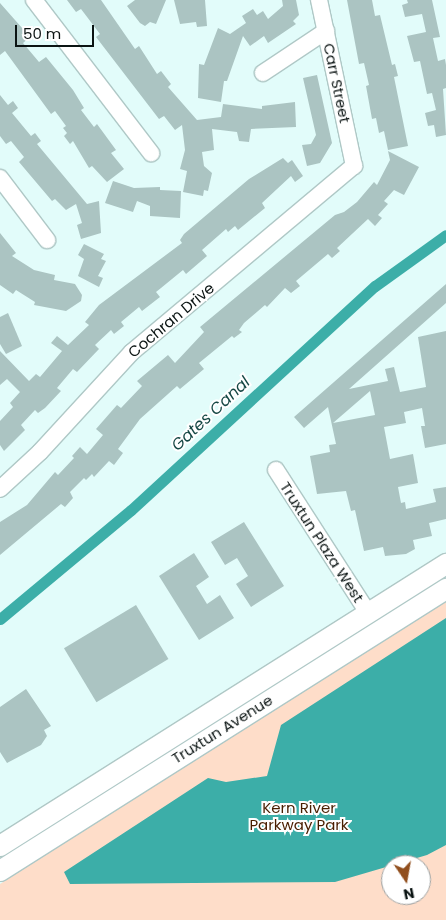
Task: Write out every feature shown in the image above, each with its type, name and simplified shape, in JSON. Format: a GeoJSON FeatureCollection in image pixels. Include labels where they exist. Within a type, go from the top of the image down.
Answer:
{"type":"FeatureCollection","features":[{"type":"Feature","properties":{"kind":"main road","name":"Truxtun Avenue"},"geometry":{"type":"LineString","coordinates":[[0,846],[446,564]]}},
{"type":"Feature","properties":{"kind":"main road","name":"Truxtun Avenue"},"geometry":{"type":"LineString","coordinates":[[0,872],[299,680],[439,593]]}},
{"type":"Feature","properties":{"kind":"main road"},"geometry":{"type":"LineString","coordinates":[[299,680],[361,630],[368,613],[388,613],[439,593]]}},
{"type":"Feature","properties":{"kind":"street"},"geometry":{"type":"LineString","coordinates":[[34,0],[151,153]]}},
{"type":"Feature","properties":{"kind":"street","name":"Carr Street"},"geometry":{"type":"LineString","coordinates":[[319,0],[354,166]]}},
{"type":"Feature","properties":{"kind":"street"},"geometry":{"type":"LineString","coordinates":[[263,73],[326,31]]}},
{"type":"Feature","properties":{"kind":"street","name":"Cochran Drive"},"geometry":{"type":"LineString","coordinates":[[0,489],[40,452],[132,352],[354,166]]}},
{"type":"Feature","properties":{"kind":"street"},"geometry":{"type":"LineString","coordinates":[[0,178],[47,240]]}},
{"type":"Feature","properties":{"kind":"street","name":"Truxtun Plaza West"},"geometry":{"type":"LineString","coordinates":[[276,470],[368,613]]}},
{"type":"Feature","properties":{"kind":"green space","name":"Kern River Parkway Park"},"geometry":{"type":"Polygon","coordinates":[[[446,599],[446,920],[0,920],[0,884],[446,599]]]}},
{"type":"Feature","properties":{"kind":"water","name":"Kern River Parkway Park"},"geometry":{"type":"Polygon","coordinates":[[[446,618],[446,845],[427,855],[381,855],[381,868],[335,882],[70,884],[64,872],[208,778],[226,782],[267,776],[281,725],[446,618]]]}},
{"type":"Feature","properties":{"kind":"building"},"geometry":{"type":"Polygon","coordinates":[[[67,0],[101,0],[135,49],[139,46],[157,74],[161,71],[171,84],[168,87],[197,120],[221,117],[223,104],[262,109],[262,106],[295,102],[296,127],[251,129],[249,142],[239,141],[237,132],[212,129],[214,150],[202,152],[204,166],[212,173],[208,191],[204,190],[203,196],[183,192],[187,171],[180,169],[185,150],[182,125],[175,130],[164,116],[159,119],[96,37],[100,34],[81,9],[76,12],[67,0]]]}},
{"type":"Feature","properties":{"kind":"building"},"geometry":{"type":"Polygon","coordinates":[[[135,0],[166,0],[156,24],[150,22],[145,26],[140,23],[127,6],[135,0]]]}},
{"type":"Feature","properties":{"kind":"building"},"geometry":{"type":"Polygon","coordinates":[[[174,0],[205,0],[207,26],[197,27],[196,22],[180,24],[174,0]]]}},
{"type":"Feature","properties":{"kind":"building"},"geometry":{"type":"Polygon","coordinates":[[[282,0],[296,0],[299,15],[293,21],[296,24],[268,43],[264,36],[250,46],[243,36],[227,81],[224,81],[221,102],[198,98],[199,64],[204,65],[218,28],[230,34],[246,23],[242,16],[253,9],[257,15],[263,11],[268,19],[283,6],[282,0]]]}},
{"type":"Feature","properties":{"kind":"building"},"geometry":{"type":"Polygon","coordinates":[[[347,0],[372,0],[375,16],[380,15],[392,65],[395,64],[398,76],[394,77],[408,146],[388,150],[384,131],[379,133],[376,118],[372,119],[366,86],[369,85],[364,63],[359,64],[347,0]]]}},
{"type":"Feature","properties":{"kind":"building"},"geometry":{"type":"Polygon","coordinates":[[[407,0],[432,0],[440,37],[433,38],[438,61],[445,59],[446,65],[446,88],[443,89],[446,135],[436,137],[434,125],[428,126],[425,113],[436,110],[432,93],[427,94],[420,61],[414,62],[407,36],[426,32],[422,14],[405,17],[402,5],[408,3],[407,0]]]}},
{"type":"Feature","properties":{"kind":"building"},"geometry":{"type":"Polygon","coordinates":[[[0,3],[30,37],[23,43],[39,62],[46,57],[73,90],[84,108],[81,110],[94,127],[97,124],[116,150],[111,153],[124,169],[107,182],[92,166],[89,168],[73,141],[70,144],[64,136],[67,133],[63,128],[66,126],[55,111],[51,114],[5,51],[0,55],[0,3]]]}},
{"type":"Feature","properties":{"kind":"building"},"geometry":{"type":"Polygon","coordinates":[[[317,75],[332,143],[320,163],[307,166],[302,145],[311,144],[316,135],[303,78],[317,75]]]}},
{"type":"Feature","properties":{"kind":"building"},"geometry":{"type":"Polygon","coordinates":[[[0,95],[8,105],[13,101],[18,108],[12,113],[31,136],[35,133],[41,141],[37,144],[87,204],[99,201],[101,233],[81,239],[77,225],[82,223],[76,204],[66,210],[55,199],[52,201],[19,162],[24,157],[11,141],[6,144],[0,136],[0,95]]]}},
{"type":"Feature","properties":{"kind":"building"},"geometry":{"type":"Polygon","coordinates":[[[388,151],[419,167],[404,195],[394,190],[384,201],[388,204],[378,215],[382,218],[375,226],[368,219],[337,248],[340,251],[332,258],[328,254],[296,281],[300,286],[291,293],[285,288],[267,307],[265,305],[244,323],[239,330],[242,332],[234,338],[232,336],[199,363],[204,369],[180,389],[177,386],[140,419],[118,449],[123,453],[114,465],[109,461],[94,477],[92,474],[86,480],[84,478],[70,492],[73,498],[65,507],[61,504],[0,555],[0,522],[27,505],[55,472],[58,475],[74,458],[72,456],[80,447],[87,454],[103,435],[96,429],[117,405],[121,408],[142,386],[137,381],[168,355],[175,363],[204,332],[200,327],[335,215],[344,212],[357,202],[374,182],[377,185],[390,160],[388,151]]]}},
{"type":"Feature","properties":{"kind":"building"},"geometry":{"type":"Polygon","coordinates":[[[283,158],[288,163],[292,160],[303,176],[295,182],[291,176],[262,203],[265,208],[238,230],[235,226],[228,232],[226,229],[202,250],[207,256],[186,274],[183,270],[156,292],[160,297],[142,311],[139,307],[121,322],[124,326],[114,334],[111,330],[95,345],[99,349],[77,372],[73,369],[57,388],[61,391],[45,408],[38,413],[35,410],[21,425],[25,430],[4,451],[0,445],[0,421],[13,407],[10,403],[20,392],[7,379],[0,385],[0,351],[29,381],[36,374],[40,377],[62,351],[51,343],[57,336],[68,345],[89,325],[85,322],[99,305],[182,243],[180,240],[184,234],[249,179],[283,158]]]}},
{"type":"Feature","properties":{"kind":"building"},"geometry":{"type":"Polygon","coordinates":[[[113,181],[134,188],[160,187],[160,190],[181,191],[180,218],[150,216],[150,206],[137,201],[133,212],[105,203],[113,181]]]}},
{"type":"Feature","properties":{"kind":"building"},"geometry":{"type":"Polygon","coordinates":[[[0,233],[16,253],[12,256],[34,270],[55,275],[54,280],[75,284],[82,295],[81,301],[66,311],[34,305],[35,302],[16,290],[13,294],[0,285],[0,233]]]}},
{"type":"Feature","properties":{"kind":"building"},"geometry":{"type":"Polygon","coordinates":[[[84,244],[104,254],[101,259],[106,261],[98,276],[103,278],[99,287],[78,276],[84,259],[78,255],[84,244]]]}},
{"type":"Feature","properties":{"kind":"building"},"geometry":{"type":"Polygon","coordinates":[[[446,284],[446,303],[349,389],[388,381],[385,369],[394,367],[400,392],[426,387],[418,337],[446,331],[446,444],[425,448],[421,426],[425,426],[422,408],[404,412],[406,423],[384,427],[390,459],[413,454],[418,483],[398,487],[401,503],[405,502],[406,509],[436,502],[433,489],[446,487],[446,519],[429,523],[432,536],[413,540],[415,549],[406,554],[385,556],[383,547],[364,551],[355,510],[351,511],[346,491],[317,494],[310,456],[330,452],[329,445],[336,444],[328,407],[304,428],[294,417],[446,284]],[[370,391],[333,423],[375,415],[370,391]]]}},
{"type":"Feature","properties":{"kind":"building"},"geometry":{"type":"Polygon","coordinates":[[[8,313],[22,346],[6,354],[0,344],[0,317],[8,313]]]}},
{"type":"Feature","properties":{"kind":"building"},"geometry":{"type":"Polygon","coordinates":[[[244,522],[284,586],[251,607],[236,584],[248,576],[237,558],[225,565],[211,542],[244,522]]]}},
{"type":"Feature","properties":{"kind":"building"},"geometry":{"type":"Polygon","coordinates":[[[194,553],[209,577],[196,586],[207,604],[220,595],[234,618],[199,640],[159,576],[194,553]]]}},
{"type":"Feature","properties":{"kind":"building"},"geometry":{"type":"Polygon","coordinates":[[[136,605],[168,659],[96,702],[64,648],[136,605]]]}},
{"type":"Feature","properties":{"kind":"building"},"geometry":{"type":"Polygon","coordinates":[[[26,689],[51,726],[44,730],[47,736],[41,745],[7,763],[0,752],[0,707],[26,689]]]}},
{"type":"Feature","properties":{"kind":"waterway","name":"Gates Canal"},"geometry":{"type":"LineString","coordinates":[[0,619],[131,510],[375,286],[446,235]]}}]}
